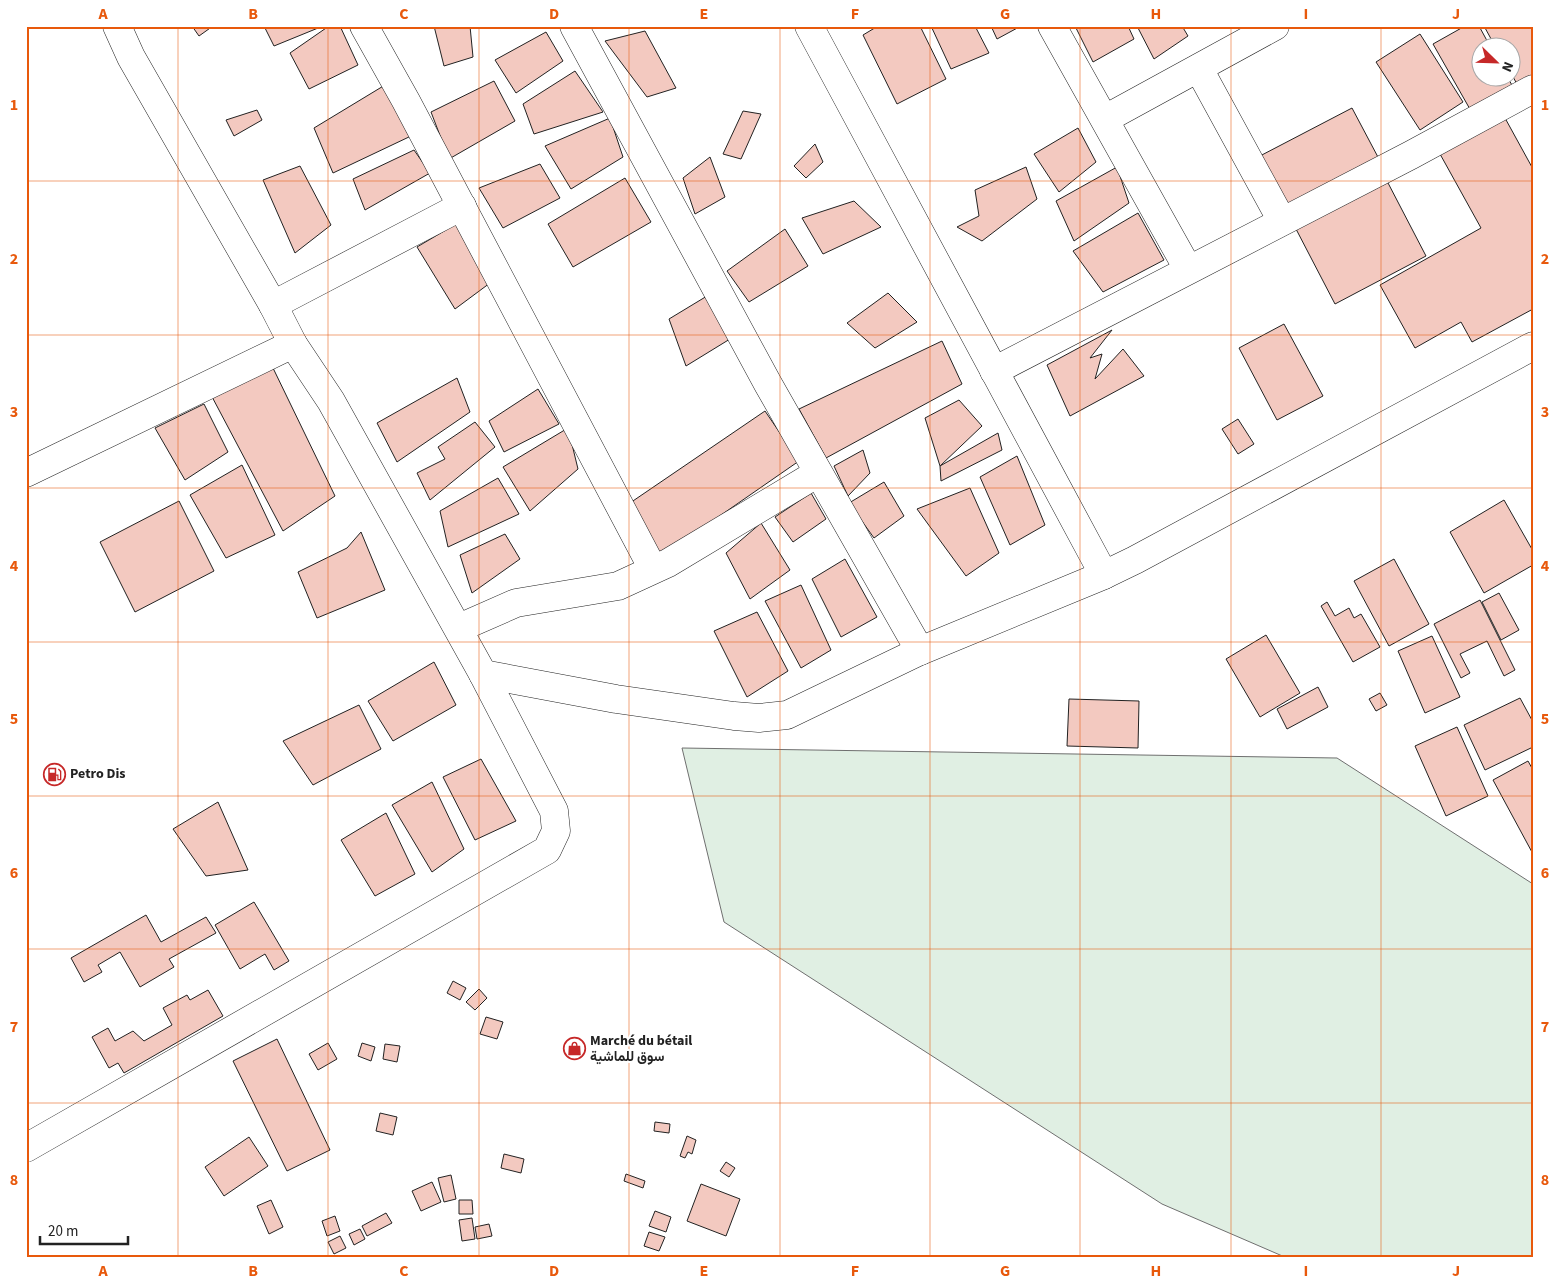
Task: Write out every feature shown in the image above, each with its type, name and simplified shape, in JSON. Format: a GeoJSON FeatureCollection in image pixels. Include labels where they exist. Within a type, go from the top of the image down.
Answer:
{"type":"FeatureCollection","features":[{"type":"Feature","properties":{"kind":"street"},"geometry":{"type":"LineString","coordinates":[[26,1148],[547,850],[556,831],[554,811],[459,628],[331,401],[292,344],[273,305],[132,57],[117,26]]}},
{"type":"Feature","properties":{"kind":"street"},"geometry":{"type":"LineString","coordinates":[[364,26],[462,206],[653,570]]}},
{"type":"Feature","properties":{"kind":"street"},"geometry":{"type":"LineString","coordinates":[[574,26],[818,473],[920,651]]}},
{"type":"Feature","properties":{"kind":"street"},"geometry":{"type":"LineString","coordinates":[[1052,26],[1188,269]]}},
{"type":"Feature","properties":{"kind":"street"},"geometry":{"type":"LineString","coordinates":[[1105,119],[1275,26]]}},
{"type":"Feature","properties":{"kind":"street"},"geometry":{"type":"LineString","coordinates":[[816,29],[994,371],[1104,575]]}},
{"type":"Feature","properties":{"kind":"street"},"geometry":{"type":"LineString","coordinates":[[1199,69],[1282,221]]}},
{"type":"Feature","properties":{"kind":"street"},"geometry":{"type":"LineString","coordinates":[[994,371],[1411,155],[1533,89]]}},
{"type":"Feature","properties":{"kind":"street"},"geometry":{"type":"LineString","coordinates":[[273,305],[462,206]]}},
{"type":"Feature","properties":{"kind":"street"},"geometry":{"type":"LineString","coordinates":[[26,472],[292,344]]}},
{"type":"Feature","properties":{"kind":"street"},"geometry":{"type":"LineString","coordinates":[[483,674],[616,699],[759,718],[787,715],[920,651],[1104,575],[1533,346]]}},
{"type":"Feature","properties":{"kind":"street"},"geometry":{"type":"LineString","coordinates":[[459,628],[516,603],[618,586],[668,563],[818,473]]}},
{"type":"Feature","properties":{"kind":"green space"},"geometry":{"type":"Polygon","coordinates":[[[682,748],[1337,758],[1533,884],[1533,1258],[1287,1258],[1162,1204],[724,922],[682,748]]]}},
{"type":"Feature","properties":{"kind":"building"},"geometry":{"type":"Polygon","coordinates":[[[192,26],[213,26],[199,36],[192,26]]]}},
{"type":"Feature","properties":{"kind":"building"},"geometry":{"type":"Polygon","coordinates":[[[264,26],[323,26],[274,46],[264,26]]]}},
{"type":"Feature","properties":{"kind":"building"},"geometry":{"type":"Polygon","coordinates":[[[329,26],[340,26],[358,65],[309,89],[290,53],[329,26]]]}},
{"type":"Feature","properties":{"kind":"building"},"geometry":{"type":"Polygon","coordinates":[[[434,26],[470,26],[473,57],[444,66],[434,26]]]}},
{"type":"Feature","properties":{"kind":"building"},"geometry":{"type":"Polygon","coordinates":[[[878,26],[920,26],[946,79],[897,104],[863,35],[878,26]]]}},
{"type":"Feature","properties":{"kind":"building"},"geometry":{"type":"Polygon","coordinates":[[[931,26],[975,26],[989,53],[951,69],[931,26]]]}},
{"type":"Feature","properties":{"kind":"building"},"geometry":{"type":"Polygon","coordinates":[[[991,26],[1021,26],[997,39],[991,26]]]}},
{"type":"Feature","properties":{"kind":"building"},"geometry":{"type":"Polygon","coordinates":[[[1075,26],[1128,26],[1134,39],[1093,62],[1075,26]]]}},
{"type":"Feature","properties":{"kind":"building"},"geometry":{"type":"Polygon","coordinates":[[[1137,26],[1182,26],[1188,36],[1154,59],[1137,26]]]}},
{"type":"Feature","properties":{"kind":"building"},"geometry":{"type":"Polygon","coordinates":[[[1465,26],[1479,26],[1486,38],[1472,38],[1472,88],[1511,88],[1471,111],[1433,44],[1465,26]]]}},
{"type":"Feature","properties":{"kind":"building"},"geometry":{"type":"Polygon","coordinates":[[[1484,26],[1533,26],[1533,78],[1522,84],[1522,38],[1491,38],[1484,26]]]}},
{"type":"Feature","properties":{"kind":"building"},"geometry":{"type":"Polygon","coordinates":[[[645,31],[676,88],[647,97],[605,41],[645,31]]]}},
{"type":"Feature","properties":{"kind":"building"},"geometry":{"type":"Polygon","coordinates":[[[546,32],[563,61],[516,93],[495,60],[546,32]]]}},
{"type":"Feature","properties":{"kind":"building"},"geometry":{"type":"Polygon","coordinates":[[[1420,34],[1463,102],[1420,130],[1376,62],[1420,34]]]}},
{"type":"Feature","properties":{"kind":"building"},"geometry":{"type":"Polygon","coordinates":[[[575,71],[603,112],[534,134],[523,104],[575,71]]]}},
{"type":"Feature","properties":{"kind":"building"},"geometry":{"type":"Polygon","coordinates":[[[494,81],[515,121],[449,159],[431,112],[494,81]]]}},
{"type":"Feature","properties":{"kind":"building"},"geometry":{"type":"Polygon","coordinates":[[[385,85],[411,136],[333,173],[314,128],[385,85]]]}},
{"type":"Feature","properties":{"kind":"building"},"geometry":{"type":"Polygon","coordinates":[[[1352,108],[1379,159],[1285,208],[1258,157],[1352,108]]]}},
{"type":"Feature","properties":{"kind":"building"},"geometry":{"type":"Polygon","coordinates":[[[257,110],[262,120],[234,136],[226,120],[257,110]]]}},
{"type":"Feature","properties":{"kind":"building"},"geometry":{"type":"Polygon","coordinates":[[[743,111],[761,114],[741,159],[723,154],[743,111]]]}},
{"type":"Feature","properties":{"kind":"building"},"geometry":{"type":"Polygon","coordinates":[[[610,118],[623,157],[571,189],[545,146],[610,118]]]}},
{"type":"Feature","properties":{"kind":"building"},"geometry":{"type":"Polygon","coordinates":[[[1505,118],[1533,169],[1533,309],[1472,342],[1461,322],[1415,348],[1380,285],[1481,228],[1440,154],[1505,118]]]}},
{"type":"Feature","properties":{"kind":"building"},"geometry":{"type":"Polygon","coordinates":[[[1078,128],[1096,162],[1059,192],[1034,154],[1078,128]]]}},
{"type":"Feature","properties":{"kind":"building"},"geometry":{"type":"Polygon","coordinates":[[[815,144],[823,162],[806,178],[794,166],[815,144]]]}},
{"type":"Feature","properties":{"kind":"building"},"geometry":{"type":"Polygon","coordinates":[[[414,150],[430,173],[365,210],[353,179],[414,150]]]}},
{"type":"Feature","properties":{"kind":"building"},"geometry":{"type":"Polygon","coordinates":[[[710,157],[725,197],[695,214],[683,178],[710,157]]]}},
{"type":"Feature","properties":{"kind":"building"},"geometry":{"type":"Polygon","coordinates":[[[540,164],[560,198],[503,228],[479,188],[540,164]]]}},
{"type":"Feature","properties":{"kind":"building"},"geometry":{"type":"Polygon","coordinates":[[[300,166],[331,225],[295,253],[263,180],[300,166]]]}},
{"type":"Feature","properties":{"kind":"building"},"geometry":{"type":"Polygon","coordinates":[[[1026,167],[1037,199],[982,241],[957,227],[979,216],[975,190],[1026,167]]]}},
{"type":"Feature","properties":{"kind":"building"},"geometry":{"type":"Polygon","coordinates":[[[1117,167],[1129,203],[1074,241],[1056,201],[1117,167]]]}},
{"type":"Feature","properties":{"kind":"building"},"geometry":{"type":"Polygon","coordinates":[[[625,178],[651,222],[573,267],[548,224],[625,178]]]}},
{"type":"Feature","properties":{"kind":"building"},"geometry":{"type":"Polygon","coordinates":[[[1387,181],[1426,256],[1335,304],[1296,229],[1387,181]]]}},
{"type":"Feature","properties":{"kind":"building"},"geometry":{"type":"Polygon","coordinates":[[[854,201],[881,227],[823,254],[802,218],[854,201]]]}},
{"type":"Feature","properties":{"kind":"building"},"geometry":{"type":"Polygon","coordinates":[[[1138,213],[1164,260],[1103,292],[1073,251],[1138,213]]]}},
{"type":"Feature","properties":{"kind":"building"},"geometry":{"type":"Polygon","coordinates":[[[456,224],[490,283],[455,309],[417,247],[456,224]]]}},
{"type":"Feature","properties":{"kind":"building"},"geometry":{"type":"Polygon","coordinates":[[[785,229],[808,266],[749,302],[727,271],[785,229]]]}},
{"type":"Feature","properties":{"kind":"building"},"geometry":{"type":"Polygon","coordinates":[[[888,293],[917,322],[875,348],[847,323],[888,293]]]}},
{"type":"Feature","properties":{"kind":"building"},"geometry":{"type":"Polygon","coordinates":[[[707,296],[730,339],[686,366],[669,319],[707,296]]]}},
{"type":"Feature","properties":{"kind":"building"},"geometry":{"type":"Polygon","coordinates":[[[1284,324],[1323,396],[1277,420],[1239,348],[1284,324]]]}},
{"type":"Feature","properties":{"kind":"building"},"geometry":{"type":"Polygon","coordinates":[[[1112,330],[1090,358],[1102,354],[1095,379],[1123,349],[1144,376],[1070,416],[1047,365],[1112,330]]]}},
{"type":"Feature","properties":{"kind":"building"},"geometry":{"type":"Polygon","coordinates":[[[942,341],[962,384],[826,458],[799,409],[942,341]]]}},
{"type":"Feature","properties":{"kind":"building"},"geometry":{"type":"Polygon","coordinates":[[[273,368],[335,496],[283,531],[210,393],[273,368]]]}},
{"type":"Feature","properties":{"kind":"building"},"geometry":{"type":"Polygon","coordinates":[[[457,378],[470,412],[397,462],[377,423],[457,378]]]}},
{"type":"Feature","properties":{"kind":"building"},"geometry":{"type":"Polygon","coordinates":[[[538,389],[559,424],[504,452],[489,421],[538,389]]]}},
{"type":"Feature","properties":{"kind":"building"},"geometry":{"type":"Polygon","coordinates":[[[959,400],[982,426],[940,466],[925,418],[959,400]]]}},
{"type":"Feature","properties":{"kind":"building"},"geometry":{"type":"Polygon","coordinates":[[[204,404],[228,452],[185,480],[155,428],[204,404]]]}},
{"type":"Feature","properties":{"kind":"building"},"geometry":{"type":"Polygon","coordinates":[[[765,411],[799,461],[662,556],[627,505],[765,411]]]}},
{"type":"Feature","properties":{"kind":"building"},"geometry":{"type":"Polygon","coordinates":[[[1238,419],[1254,444],[1238,454],[1222,429],[1238,419]]]}},
{"type":"Feature","properties":{"kind":"building"},"geometry":{"type":"Polygon","coordinates":[[[475,422],[495,447],[430,500],[417,473],[445,459],[438,447],[475,422]]]}},
{"type":"Feature","properties":{"kind":"building"},"geometry":{"type":"Polygon","coordinates":[[[568,428],[578,469],[530,511],[503,467],[568,428]]]}},
{"type":"Feature","properties":{"kind":"building"},"geometry":{"type":"Polygon","coordinates":[[[998,433],[1002,450],[941,481],[940,466],[998,433]]]}},
{"type":"Feature","properties":{"kind":"building"},"geometry":{"type":"Polygon","coordinates":[[[863,450],[870,473],[848,496],[834,466],[863,450]]]}},
{"type":"Feature","properties":{"kind":"building"},"geometry":{"type":"Polygon","coordinates":[[[1017,456],[1045,525],[1010,545],[980,477],[1017,456]]]}},
{"type":"Feature","properties":{"kind":"building"},"geometry":{"type":"Polygon","coordinates":[[[242,465],[275,535],[226,558],[190,495],[242,465]]]}},
{"type":"Feature","properties":{"kind":"building"},"geometry":{"type":"Polygon","coordinates":[[[498,478],[519,514],[448,547],[440,511],[498,478]]]}},
{"type":"Feature","properties":{"kind":"building"},"geometry":{"type":"Polygon","coordinates":[[[884,482],[904,516],[874,538],[849,503],[884,482]]]}},
{"type":"Feature","properties":{"kind":"building"},"geometry":{"type":"Polygon","coordinates":[[[970,488],[999,553],[966,576],[917,509],[970,488]]]}},
{"type":"Feature","properties":{"kind":"building"},"geometry":{"type":"Polygon","coordinates":[[[811,493],[826,519],[793,542],[775,517],[811,493]]]}},
{"type":"Feature","properties":{"kind":"building"},"geometry":{"type":"Polygon","coordinates":[[[1504,500],[1533,551],[1533,565],[1484,593],[1450,532],[1504,500]]]}},
{"type":"Feature","properties":{"kind":"building"},"geometry":{"type":"Polygon","coordinates":[[[179,501],[214,571],[135,612],[100,542],[179,501]]]}},
{"type":"Feature","properties":{"kind":"building"},"geometry":{"type":"Polygon","coordinates":[[[761,523],[790,570],[750,599],[726,553],[761,523]]]}},
{"type":"Feature","properties":{"kind":"building"},"geometry":{"type":"Polygon","coordinates":[[[361,532],[385,590],[317,618],[298,572],[347,548],[361,532]]]}},
{"type":"Feature","properties":{"kind":"building"},"geometry":{"type":"Polygon","coordinates":[[[505,534],[520,559],[472,593],[460,555],[505,534]]]}},
{"type":"Feature","properties":{"kind":"building"},"geometry":{"type":"Polygon","coordinates":[[[845,559],[877,617],[841,637],[812,579],[845,559]]]}},
{"type":"Feature","properties":{"kind":"building"},"geometry":{"type":"Polygon","coordinates":[[[1394,559],[1429,624],[1389,646],[1354,581],[1394,559]]]}},
{"type":"Feature","properties":{"kind":"building"},"geometry":{"type":"Polygon","coordinates":[[[801,585],[831,650],[801,668],[765,601],[801,585]]]}},
{"type":"Feature","properties":{"kind":"building"},"geometry":{"type":"Polygon","coordinates":[[[1499,593],[1519,630],[1501,640],[1482,602],[1499,593]]]}},
{"type":"Feature","properties":{"kind":"building"},"geometry":{"type":"Polygon","coordinates":[[[1480,600],[1515,670],[1504,676],[1487,641],[1460,654],[1470,673],[1461,678],[1434,624],[1480,600]]]}},
{"type":"Feature","properties":{"kind":"building"},"geometry":{"type":"Polygon","coordinates":[[[1327,602],[1335,616],[1349,608],[1354,618],[1361,614],[1380,647],[1353,662],[1321,606],[1327,602]]]}},
{"type":"Feature","properties":{"kind":"building"},"geometry":{"type":"Polygon","coordinates":[[[757,612],[788,671],[747,697],[714,631],[757,612]]]}},
{"type":"Feature","properties":{"kind":"building"},"geometry":{"type":"Polygon","coordinates":[[[1266,635],[1300,693],[1260,717],[1226,659],[1266,635]]]}},
{"type":"Feature","properties":{"kind":"building"},"geometry":{"type":"Polygon","coordinates":[[[1432,636],[1460,697],[1425,713],[1398,651],[1432,636]]]}},
{"type":"Feature","properties":{"kind":"building"},"geometry":{"type":"Polygon","coordinates":[[[434,662],[456,705],[393,741],[368,701],[434,662]]]}},
{"type":"Feature","properties":{"kind":"building"},"geometry":{"type":"Polygon","coordinates":[[[1318,687],[1328,707],[1287,729],[1277,709],[1318,687]]]}},
{"type":"Feature","properties":{"kind":"building"},"geometry":{"type":"Polygon","coordinates":[[[1380,693],[1387,705],[1376,711],[1369,699],[1380,693]]]}},
{"type":"Feature","properties":{"kind":"building"},"geometry":{"type":"Polygon","coordinates":[[[1520,698],[1533,722],[1533,747],[1485,770],[1464,725],[1520,698]]]}},
{"type":"Feature","properties":{"kind":"building"},"geometry":{"type":"Polygon","coordinates":[[[1069,699],[1139,701],[1138,748],[1067,746],[1069,699]]]}},
{"type":"Feature","properties":{"kind":"building"},"geometry":{"type":"Polygon","coordinates":[[[359,705],[381,749],[313,785],[283,741],[359,705]]]}},
{"type":"Feature","properties":{"kind":"building"},"geometry":{"type":"Polygon","coordinates":[[[1457,727],[1488,796],[1446,816],[1415,746],[1457,727]]]}},
{"type":"Feature","properties":{"kind":"building"},"geometry":{"type":"Polygon","coordinates":[[[481,759],[516,821],[475,840],[443,777],[481,759]]]}},
{"type":"Feature","properties":{"kind":"building"},"geometry":{"type":"Polygon","coordinates":[[[1528,761],[1533,770],[1533,854],[1493,780],[1528,761]]]}},
{"type":"Feature","properties":{"kind":"building"},"geometry":{"type":"Polygon","coordinates":[[[432,782],[464,849],[432,872],[392,805],[432,782]]]}},
{"type":"Feature","properties":{"kind":"building"},"geometry":{"type":"Polygon","coordinates":[[[218,802],[248,870],[206,876],[173,829],[218,802]]]}},
{"type":"Feature","properties":{"kind":"building"},"geometry":{"type":"Polygon","coordinates":[[[386,813],[415,874],[375,896],[341,840],[386,813]]]}},
{"type":"Feature","properties":{"kind":"building"},"geometry":{"type":"Polygon","coordinates":[[[254,902],[289,961],[274,970],[265,954],[240,969],[215,925],[254,902]]]}},
{"type":"Feature","properties":{"kind":"building"},"geometry":{"type":"Polygon","coordinates":[[[146,915],[161,942],[206,917],[216,933],[169,959],[174,967],[140,987],[120,952],[98,965],[102,972],[84,982],[71,958],[146,915]]]}},
{"type":"Feature","properties":{"kind":"building"},"geometry":{"type":"Polygon","coordinates":[[[453,981],[466,988],[460,1000],[447,993],[453,981]]]}},
{"type":"Feature","properties":{"kind":"building"},"geometry":{"type":"Polygon","coordinates":[[[479,989],[487,998],[475,1010],[466,1002],[479,989]]]}},
{"type":"Feature","properties":{"kind":"building"},"geometry":{"type":"Polygon","coordinates":[[[208,990],[223,1016],[124,1073],[118,1063],[109,1068],[92,1037],[108,1028],[115,1041],[133,1031],[144,1041],[172,1025],[163,1008],[187,995],[190,1000],[208,990]]]}},
{"type":"Feature","properties":{"kind":"building"},"geometry":{"type":"Polygon","coordinates":[[[486,1017],[503,1022],[497,1039],[480,1034],[486,1017]]]}},
{"type":"Feature","properties":{"kind":"building"},"geometry":{"type":"Polygon","coordinates":[[[277,1039],[330,1150],[287,1171],[233,1061],[277,1039]]]}},
{"type":"Feature","properties":{"kind":"building"},"geometry":{"type":"Polygon","coordinates":[[[328,1043],[337,1059],[318,1070],[309,1054],[328,1043]]]}},
{"type":"Feature","properties":{"kind":"building"},"geometry":{"type":"Polygon","coordinates":[[[362,1043],[375,1047],[371,1061],[358,1056],[362,1043]]]}},
{"type":"Feature","properties":{"kind":"building"},"geometry":{"type":"Polygon","coordinates":[[[385,1044],[400,1046],[397,1062],[383,1059],[385,1044]]]}},
{"type":"Feature","properties":{"kind":"building"},"geometry":{"type":"Polygon","coordinates":[[[380,1113],[397,1117],[393,1135],[376,1131],[380,1113]]]}},
{"type":"Feature","properties":{"kind":"building"},"geometry":{"type":"Polygon","coordinates":[[[655,1122],[670,1124],[669,1133],[654,1131],[655,1122]]]}},
{"type":"Feature","properties":{"kind":"building"},"geometry":{"type":"Polygon","coordinates":[[[687,1136],[696,1140],[692,1154],[688,1152],[685,1158],[680,1156],[687,1136]]]}},
{"type":"Feature","properties":{"kind":"building"},"geometry":{"type":"Polygon","coordinates":[[[249,1137],[268,1166],[224,1196],[205,1167],[249,1137]]]}},
{"type":"Feature","properties":{"kind":"building"},"geometry":{"type":"Polygon","coordinates":[[[504,1154],[524,1159],[521,1173],[501,1168],[504,1154]]]}},
{"type":"Feature","properties":{"kind":"building"},"geometry":{"type":"Polygon","coordinates":[[[726,1162],[735,1168],[729,1177],[720,1171],[726,1162]]]}},
{"type":"Feature","properties":{"kind":"building"},"geometry":{"type":"Polygon","coordinates":[[[626,1174],[645,1181],[643,1188],[624,1181],[626,1174]]]}},
{"type":"Feature","properties":{"kind":"building"},"geometry":{"type":"Polygon","coordinates":[[[451,1175],[456,1199],[444,1202],[438,1178],[451,1175]]]}},
{"type":"Feature","properties":{"kind":"building"},"geometry":{"type":"Polygon","coordinates":[[[432,1182],[441,1202],[421,1211],[412,1191],[432,1182]]]}},
{"type":"Feature","properties":{"kind":"building"},"geometry":{"type":"Polygon","coordinates":[[[701,1184],[740,1199],[726,1236],[687,1221],[701,1184]]]}},
{"type":"Feature","properties":{"kind":"building"},"geometry":{"type":"Polygon","coordinates":[[[271,1200],[283,1227],[269,1234],[257,1206],[271,1200]]]}},
{"type":"Feature","properties":{"kind":"building"},"geometry":{"type":"Polygon","coordinates":[[[459,1200],[472,1200],[473,1214],[459,1214],[459,1200]]]}},
{"type":"Feature","properties":{"kind":"building"},"geometry":{"type":"Polygon","coordinates":[[[655,1211],[671,1217],[666,1232],[649,1226],[655,1211]]]}},
{"type":"Feature","properties":{"kind":"building"},"geometry":{"type":"Polygon","coordinates":[[[386,1213],[392,1223],[367,1236],[362,1226],[386,1213]]]}},
{"type":"Feature","properties":{"kind":"building"},"geometry":{"type":"Polygon","coordinates":[[[335,1216],[340,1231],[327,1236],[322,1221],[335,1216]]]}},
{"type":"Feature","properties":{"kind":"building"},"geometry":{"type":"Polygon","coordinates":[[[472,1218],[475,1239],[462,1241],[459,1220],[472,1218]]]}},
{"type":"Feature","properties":{"kind":"building"},"geometry":{"type":"Polygon","coordinates":[[[489,1224],[492,1236],[477,1239],[475,1227],[489,1224]]]}},
{"type":"Feature","properties":{"kind":"building"},"geometry":{"type":"Polygon","coordinates":[[[360,1229],[365,1239],[354,1245],[349,1234],[360,1229]]]}},
{"type":"Feature","properties":{"kind":"building"},"geometry":{"type":"Polygon","coordinates":[[[649,1232],[665,1237],[659,1251],[644,1246],[649,1232]]]}},
{"type":"Feature","properties":{"kind":"building"},"geometry":{"type":"Polygon","coordinates":[[[340,1236],[346,1248],[334,1254],[328,1242],[340,1236]]]}},
{"type":"Feature","properties":{"kind":"place","name":"Petro Dis"},"geometry":{"type":"Point","coordinates":[54,774]}},
{"type":"Feature","properties":{"kind":"place","name":"Marché du bétail سوق للماشية"},"geometry":{"type":"Point","coordinates":[574,1049]}}]}
